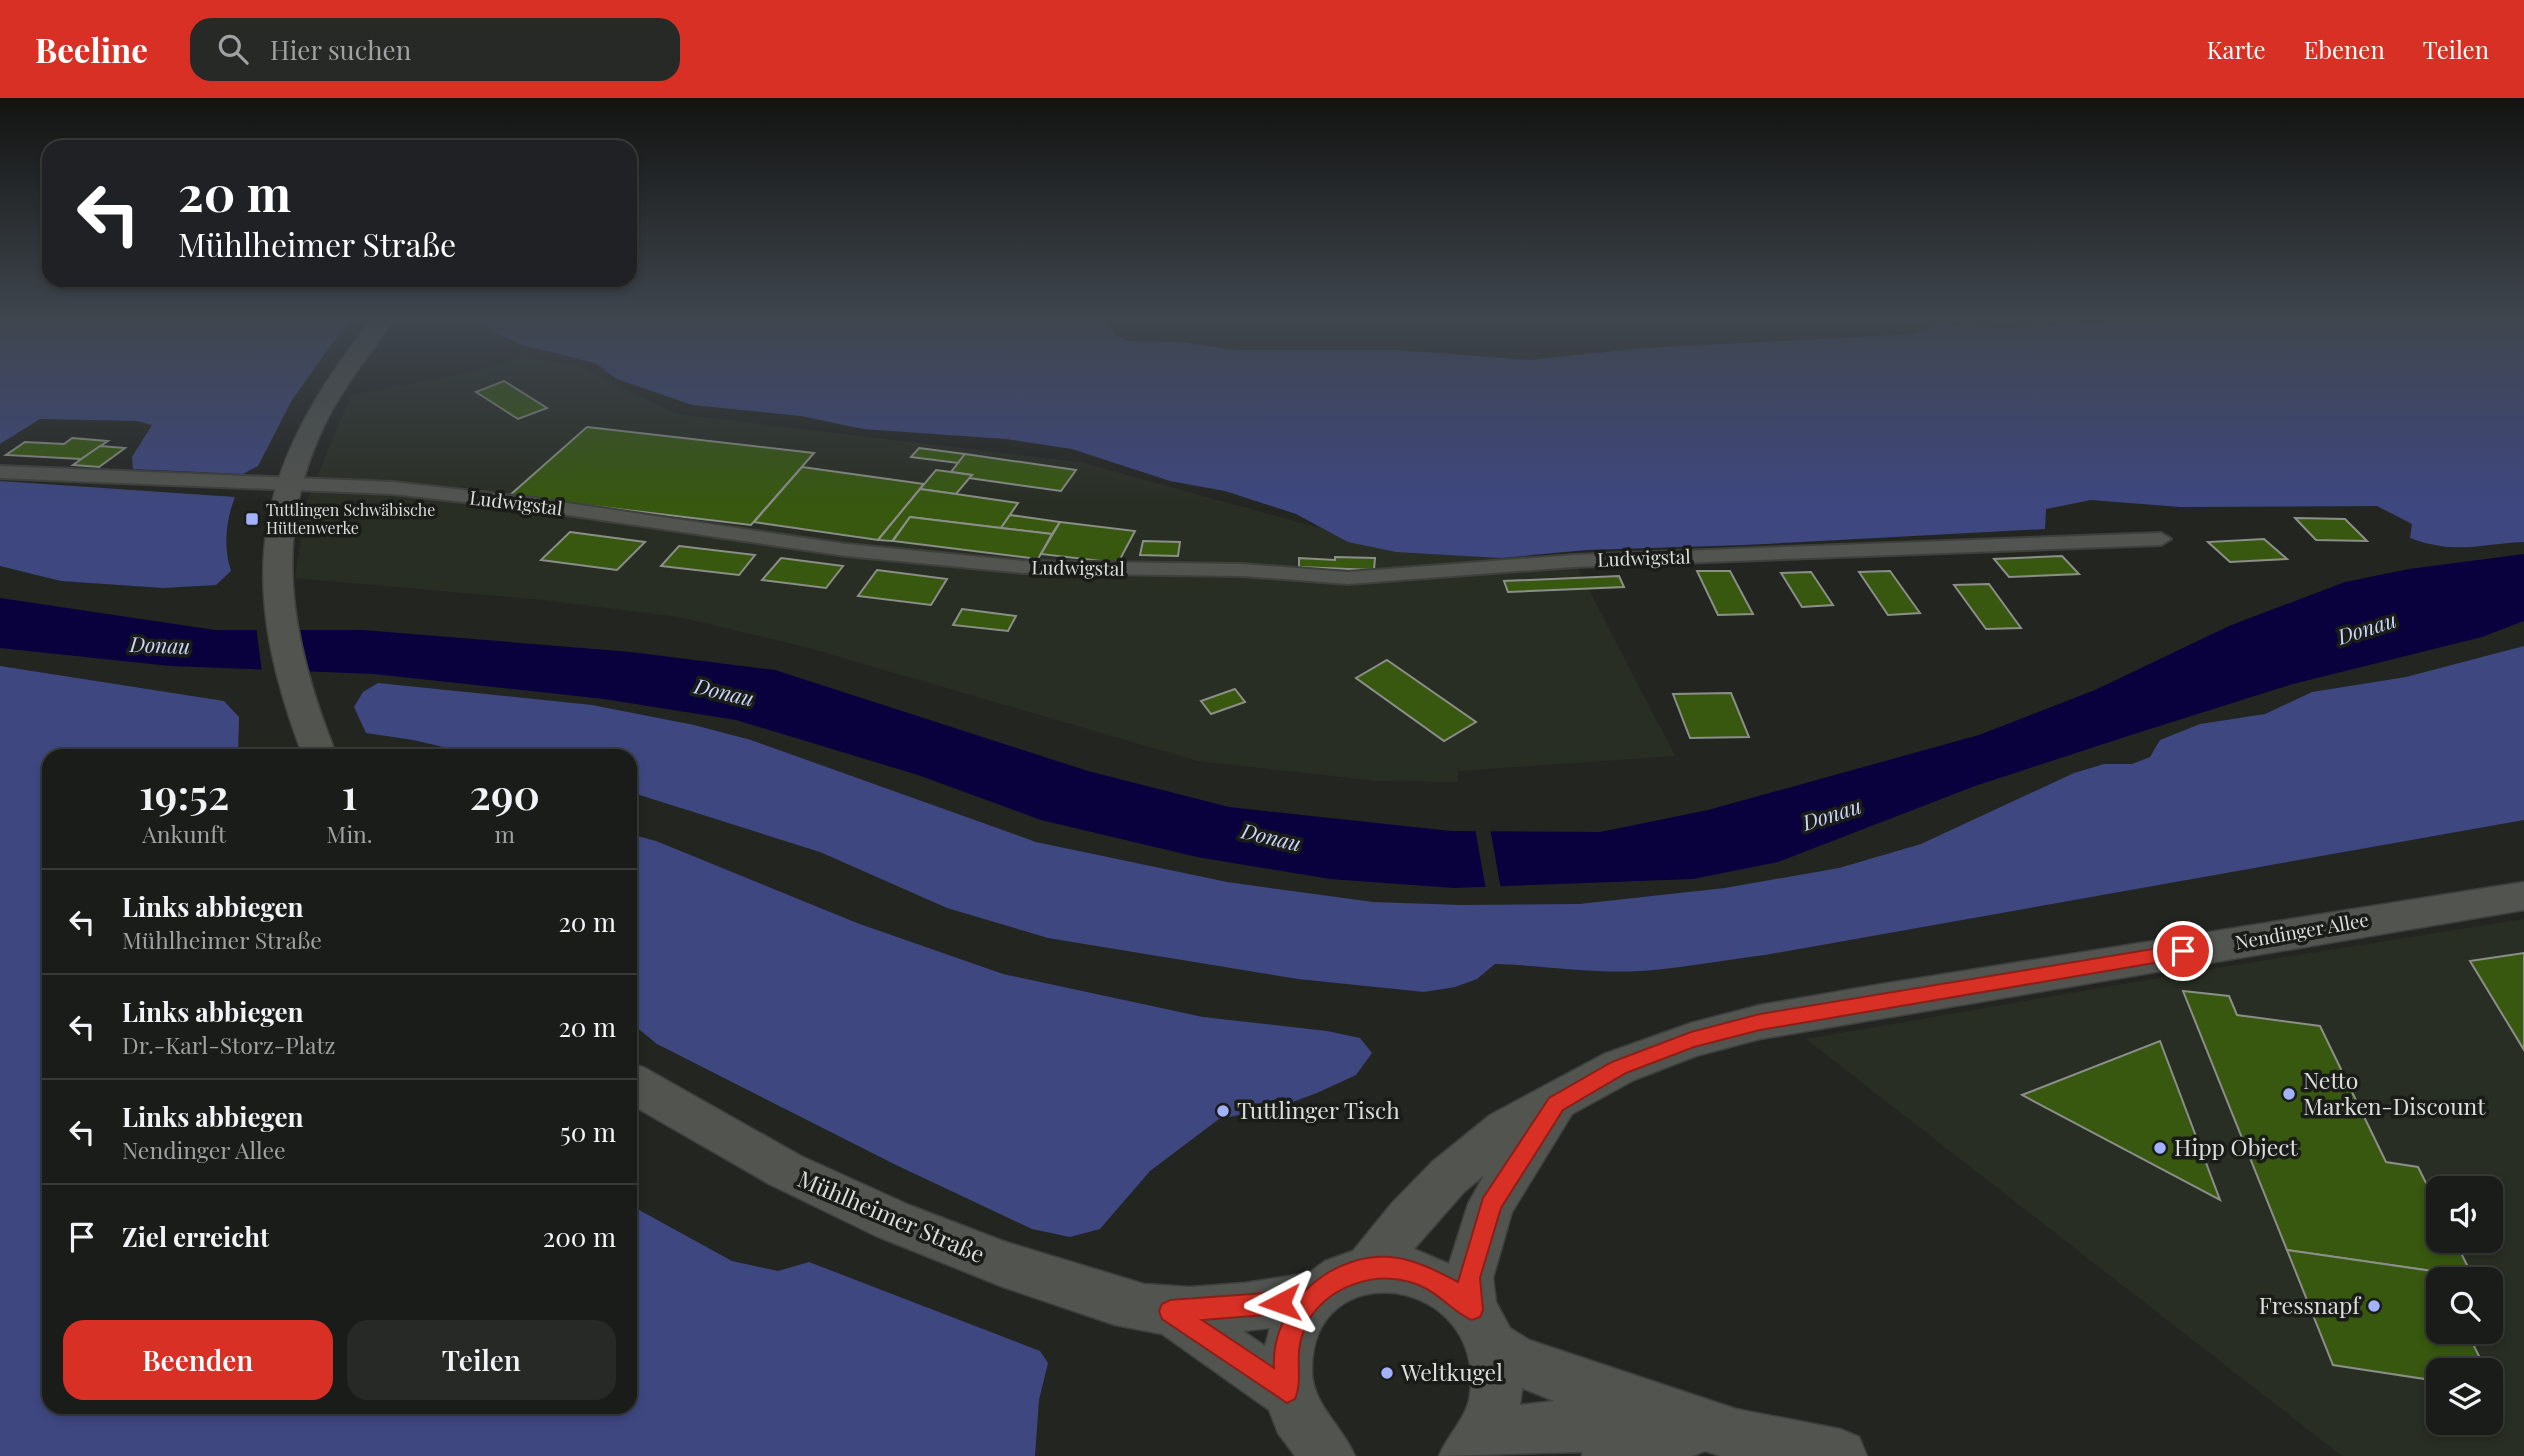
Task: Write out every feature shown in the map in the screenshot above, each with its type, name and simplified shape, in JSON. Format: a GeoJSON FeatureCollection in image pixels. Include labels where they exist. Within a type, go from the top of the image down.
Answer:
{"type":"FeatureCollection","features":[{"type":"Feature","properties":{"kind":"main road"},"geometry":{"type":"LineString","coordinates":[[317,749],[298,709],[280,643],[276,580],[277,536],[287,486],[315,418],[337,380]]}},
{"type":"Feature","properties":{"kind":"main road","name":"Nendinger Allee"},"geometry":{"type":"LineString","coordinates":[[1369,1269],[1409,1218],[1448,1177],[1507,1129],[1619,1067],[1691,1040],[1760,1022],[2524,896]]}},
{"type":"Feature","properties":{"kind":"main road","name":"Mühlheimer Straße"},"geometry":{"type":"LineString","coordinates":[[637,1086],[704,1129],[794,1175],[899,1224],[1003,1265],[1110,1298],[1170,1311],[1280,1303],[1314,1296]]}},
{"type":"Feature","properties":{"kind":"main road","name":"Nendinger Allee"},"geometry":{"type":"LineString","coordinates":[[1473,1449],[1494,1412],[1499,1378],[1469,1278],[1491,1205],[1556,1104]]}},
{"type":"Feature","properties":{"kind":"main road"},"geometry":{"type":"LineString","coordinates":[[1328,1456],[1303,1428],[1287,1391],[1285,1355],[1294,1323],[1314,1296],[1339,1278],[1369,1269],[1397,1268],[1425,1276],[1450,1289],[1482,1328],[1514,1360],[1736,1435],[1840,1456]]}},
{"type":"Feature","properties":{"kind":"main road","name":"Mühlheimer Straße"},"geometry":{"type":"LineString","coordinates":[[1170,1311],[1287,1391]]}},
{"type":"Feature","properties":{"kind":"main road"},"geometry":{"type":"LineString","coordinates":[[1473,1449],[1513,1429],[1585,1426],[1736,1435]]}},
{"type":"Feature","properties":{"kind":"main road"},"geometry":{"type":"LineString","coordinates":[[1609,1456],[1630,1449],[1736,1435]]}},
{"type":"Feature","properties":{"kind":"street","name":"Ludwigstal"},"geometry":{"type":"LineString","coordinates":[[0,472],[407,489],[533,504],[846,550],[1023,567],[1242,570],[1348,579],[1574,561],[2161,540]]}},
{"type":"Feature","properties":{"kind":"shaded area"},"geometry":{"type":"Polygon","coordinates":[[[0,380],[306,380],[292,400],[258,466],[243,474],[133,469],[132,457],[152,425],[137,421],[40,419],[0,444],[0,380]]]}},
{"type":"Feature","properties":{"kind":"shaded area"},"geometry":{"type":"Polygon","coordinates":[[[429,380],[607,380],[676,414],[1080,462],[1316,527],[1574,561],[1675,756],[1458,771],[1458,782],[1377,781],[1198,761],[805,647],[679,617],[543,600],[295,578],[307,501],[351,395],[429,380]]]}},
{"type":"Feature","properties":{"kind":"shaded area"},"geometry":{"type":"Polygon","coordinates":[[[621,380],[2524,380],[2524,542],[2467,547],[2426,543],[2410,538],[2412,524],[2377,506],[2180,507],[2091,500],[2046,509],[2045,529],[1745,545],[1587,550],[1501,558],[1396,552],[1348,542],[1296,514],[1225,491],[1170,481],[1072,449],[1006,439],[863,429],[801,416],[692,405],[621,380]]]}},
{"type":"Feature","properties":{"kind":"shaded area"},"geometry":{"type":"Polygon","coordinates":[[[0,481],[235,497],[227,534],[231,571],[216,585],[163,588],[61,581],[0,566],[0,481]]]}},
{"type":"Feature","properties":{"kind":"shaded area"},"geometry":{"type":"Polygon","coordinates":[[[2524,646],[2524,820],[1765,955],[1687,966],[1623,972],[1495,964],[1477,979],[1455,987],[1424,992],[1298,979],[1048,938],[947,908],[820,852],[637,794],[637,749],[452,749],[366,733],[354,707],[363,692],[378,683],[592,705],[694,725],[751,740],[1036,842],[1227,882],[1373,902],[1461,905],[1579,904],[1725,888],[1839,868],[1921,844],[2074,773],[2104,764],[2132,764],[2150,757],[2160,740],[2200,724],[2265,714],[2312,692],[2406,677],[2524,646]]]}},
{"type":"Feature","properties":{"kind":"shaded area"},"geometry":{"type":"Polygon","coordinates":[[[0,666],[224,701],[239,717],[238,749],[42,749],[42,1414],[637,1414],[637,1209],[732,1261],[778,1271],[809,1262],[1040,1351],[1048,1363],[1039,1400],[1035,1456],[0,1456],[0,666]]]}},
{"type":"Feature","properties":{"kind":"shaded area"},"geometry":{"type":"Polygon","coordinates":[[[637,836],[656,841],[857,923],[1003,974],[1203,1017],[1327,1031],[1360,1038],[1372,1053],[1356,1075],[1317,1093],[1279,1107],[1219,1119],[1150,1171],[1100,1229],[1070,1237],[1032,1229],[894,1164],[657,1044],[637,1028],[637,836]]]}},
{"type":"Feature","properties":{"kind":"shaded area"},"geometry":{"type":"Polygon","coordinates":[[[2524,919],[2524,1456],[2342,1456],[1806,1039],[2193,972],[2524,919]]]}},
{"type":"Feature","properties":{"kind":"water","name":"Donau"},"geometry":{"type":"Polygon","coordinates":[[[2524,554],[2524,621],[2482,637],[2293,684],[2134,734],[1975,786],[1778,862],[1693,879],[1454,888],[1330,879],[1197,857],[1041,820],[918,775],[736,720],[604,699],[374,674],[170,666],[0,648],[0,598],[215,630],[363,630],[631,652],[775,670],[1088,771],[1229,807],[1451,831],[1600,832],[1708,810],[1979,735],[2095,690],[2229,626],[2345,582],[2409,569],[2524,554]]]}},
{"type":"Feature","properties":{"kind":"pier"},"geometry":{"type":"Polygon","coordinates":[[[256,626],[298,626],[310,675],[262,673],[256,626]]]}},
{"type":"Feature","properties":{"kind":"pier"},"geometry":{"type":"Polygon","coordinates":[[[1475,828],[1490,828],[1501,890],[1486,890],[1475,828]]]}},
{"type":"Feature","properties":{"kind":"building"},"geometry":{"type":"Polygon","coordinates":[[[504,381],[547,408],[518,419],[476,392],[504,381]]]}},
{"type":"Feature","properties":{"kind":"building"},"geometry":{"type":"Polygon","coordinates":[[[587,427],[814,453],[751,525],[509,496],[587,427]]]}},
{"type":"Feature","properties":{"kind":"building"},"geometry":{"type":"Polygon","coordinates":[[[72,438],[108,441],[81,459],[6,455],[25,442],[64,444],[72,438]]]}},
{"type":"Feature","properties":{"kind":"building"},"geometry":{"type":"Polygon","coordinates":[[[100,446],[125,448],[99,467],[73,465],[100,446]]]}},
{"type":"Feature","properties":{"kind":"building"},"geometry":{"type":"Polygon","coordinates":[[[919,448],[965,454],[958,463],[911,457],[919,448]]]}},
{"type":"Feature","properties":{"kind":"building"},"geometry":{"type":"Polygon","coordinates":[[[965,454],[1076,470],[1061,491],[969,478],[972,475],[951,472],[965,454]]]}},
{"type":"Feature","properties":{"kind":"building"},"geometry":{"type":"Polygon","coordinates":[[[802,467],[924,484],[878,540],[754,522],[802,467]]]}},
{"type":"Feature","properties":{"kind":"building"},"geometry":{"type":"Polygon","coordinates":[[[936,470],[972,475],[956,494],[920,489],[936,470]]]}},
{"type":"Feature","properties":{"kind":"building"},"geometry":{"type":"Polygon","coordinates":[[[920,489],[1018,503],[1001,528],[910,517],[892,541],[878,540],[920,489]]]}},
{"type":"Feature","properties":{"kind":"building"},"geometry":{"type":"Polygon","coordinates":[[[1010,515],[1060,522],[1052,534],[1001,528],[1010,515]]]}},
{"type":"Feature","properties":{"kind":"building"},"geometry":{"type":"Polygon","coordinates":[[[910,517],[1052,534],[1038,559],[893,541],[910,517]]]}},
{"type":"Feature","properties":{"kind":"building"},"geometry":{"type":"Polygon","coordinates":[[[2295,518],[2345,519],[2367,541],[2316,540],[2295,518]]]}},
{"type":"Feature","properties":{"kind":"building"},"geometry":{"type":"Polygon","coordinates":[[[1060,522],[1135,531],[1118,563],[1041,554],[1060,522]]]}},
{"type":"Feature","properties":{"kind":"building"},"geometry":{"type":"Polygon","coordinates":[[[570,532],[645,542],[617,570],[541,560],[570,532]]]}},
{"type":"Feature","properties":{"kind":"building"},"geometry":{"type":"Polygon","coordinates":[[[2264,539],[2287,559],[2230,562],[2208,542],[2264,539]]]}},
{"type":"Feature","properties":{"kind":"building"},"geometry":{"type":"Polygon","coordinates":[[[1143,541],[1180,542],[1178,556],[1140,555],[1143,541]]]}},
{"type":"Feature","properties":{"kind":"building"},"geometry":{"type":"Polygon","coordinates":[[[679,546],[755,555],[739,575],[661,566],[679,546]]]}},
{"type":"Feature","properties":{"kind":"building"},"geometry":{"type":"Polygon","coordinates":[[[2062,556],[2079,574],[2009,577],[1994,559],[2062,556]]]}},
{"type":"Feature","properties":{"kind":"building"},"geometry":{"type":"Polygon","coordinates":[[[1335,557],[1375,558],[1374,570],[1299,567],[1299,558],[1335,560],[1335,557]]]}},
{"type":"Feature","properties":{"kind":"building"},"geometry":{"type":"Polygon","coordinates":[[[781,558],[843,566],[826,588],[762,580],[781,558]]]}},
{"type":"Feature","properties":{"kind":"building"},"geometry":{"type":"Polygon","coordinates":[[[877,570],[947,579],[931,605],[858,596],[877,570]]]}},
{"type":"Feature","properties":{"kind":"building"},"geometry":{"type":"Polygon","coordinates":[[[1697,571],[1730,571],[1753,614],[1718,615],[1697,571]]]}},
{"type":"Feature","properties":{"kind":"building"},"geometry":{"type":"Polygon","coordinates":[[[1890,571],[1920,613],[1888,615],[1859,572],[1890,571]]]}},
{"type":"Feature","properties":{"kind":"building"},"geometry":{"type":"Polygon","coordinates":[[[1811,572],[1833,605],[1802,607],[1781,573],[1811,572]]]}},
{"type":"Feature","properties":{"kind":"building"},"geometry":{"type":"Polygon","coordinates":[[[1619,576],[1624,587],[1508,592],[1504,581],[1619,576]]]}},
{"type":"Feature","properties":{"kind":"building"},"geometry":{"type":"Polygon","coordinates":[[[1989,584],[2021,628],[1986,629],[1954,585],[1989,584]]]}},
{"type":"Feature","properties":{"kind":"building"},"geometry":{"type":"Polygon","coordinates":[[[962,609],[1016,616],[1008,631],[953,625],[962,609]]]}},
{"type":"Feature","properties":{"kind":"building"},"geometry":{"type":"Polygon","coordinates":[[[1387,660],[1476,722],[1444,741],[1356,678],[1387,660]]]}},
{"type":"Feature","properties":{"kind":"building"},"geometry":{"type":"Polygon","coordinates":[[[1235,689],[1245,702],[1211,714],[1201,701],[1235,689]]]}},
{"type":"Feature","properties":{"kind":"building"},"geometry":{"type":"Polygon","coordinates":[[[1731,693],[1749,737],[1690,738],[1673,694],[1731,693]]]}},
{"type":"Feature","properties":{"kind":"building"},"geometry":{"type":"Polygon","coordinates":[[[2524,953],[2524,1050],[2470,961],[2524,953]]]}},
{"type":"Feature","properties":{"kind":"building","name":"Netto Marken-Discount"},"geometry":{"type":"Polygon","coordinates":[[[2183,991],[2229,996],[2237,1015],[2320,1026],[2386,1162],[2418,1167],[2426,1183],[2426,1253],[2461,1253],[2468,1267],[2426,1267],[2426,1270],[2287,1250],[2183,991]]]}},
{"type":"Feature","properties":{"kind":"building","name":"Hipp Object"},"geometry":{"type":"Polygon","coordinates":[[[2160,1041],[2220,1200],[2022,1095],[2160,1041]]]}},
{"type":"Feature","properties":{"kind":"building","name":"Fressnapf"},"geometry":{"type":"Polygon","coordinates":[[[2287,1250],[2426,1270],[2426,1344],[2473,1344],[2480,1358],[2426,1358],[2426,1379],[2333,1365],[2287,1250]]]}},
{"type":"Feature","properties":{"kind":"place","name":"Tuttlingen Schwäbische Hüttenwerke"},"geometry":{"type":"Point","coordinates":[252,519]}},
{"type":"Feature","properties":{"kind":"place","name":"Netto Marken-Discount"},"geometry":{"type":"Point","coordinates":[2289,1094]}},
{"type":"Feature","properties":{"kind":"place","name":"Tuttlinger Tisch"},"geometry":{"type":"Point","coordinates":[1223,1111]}},
{"type":"Feature","properties":{"kind":"place","name":"Hipp Object"},"geometry":{"type":"Point","coordinates":[2160,1148]}},
{"type":"Feature","properties":{"kind":"place","name":"Fressnapf"},"geometry":{"type":"Point","coordinates":[2374,1306]}},
{"type":"Feature","properties":{"kind":"place","name":"Weltkugel"},"geometry":{"type":"Point","coordinates":[1387,1373]}},
{"type":"Feature","properties":{"kind":"route"},"geometry":{"type":"LineString","coordinates":[[1280,1303],[1170,1311],[1287,1391],[1285,1355],[1294,1323],[1314,1296],[1339,1278],[1369,1269],[1397,1268],[1425,1276],[1450,1289],[1472,1310],[1469,1278],[1479,1236],[1491,1205],[1556,1104],[1619,1067],[1691,1040],[1760,1022],[2183,951]]}}]}
